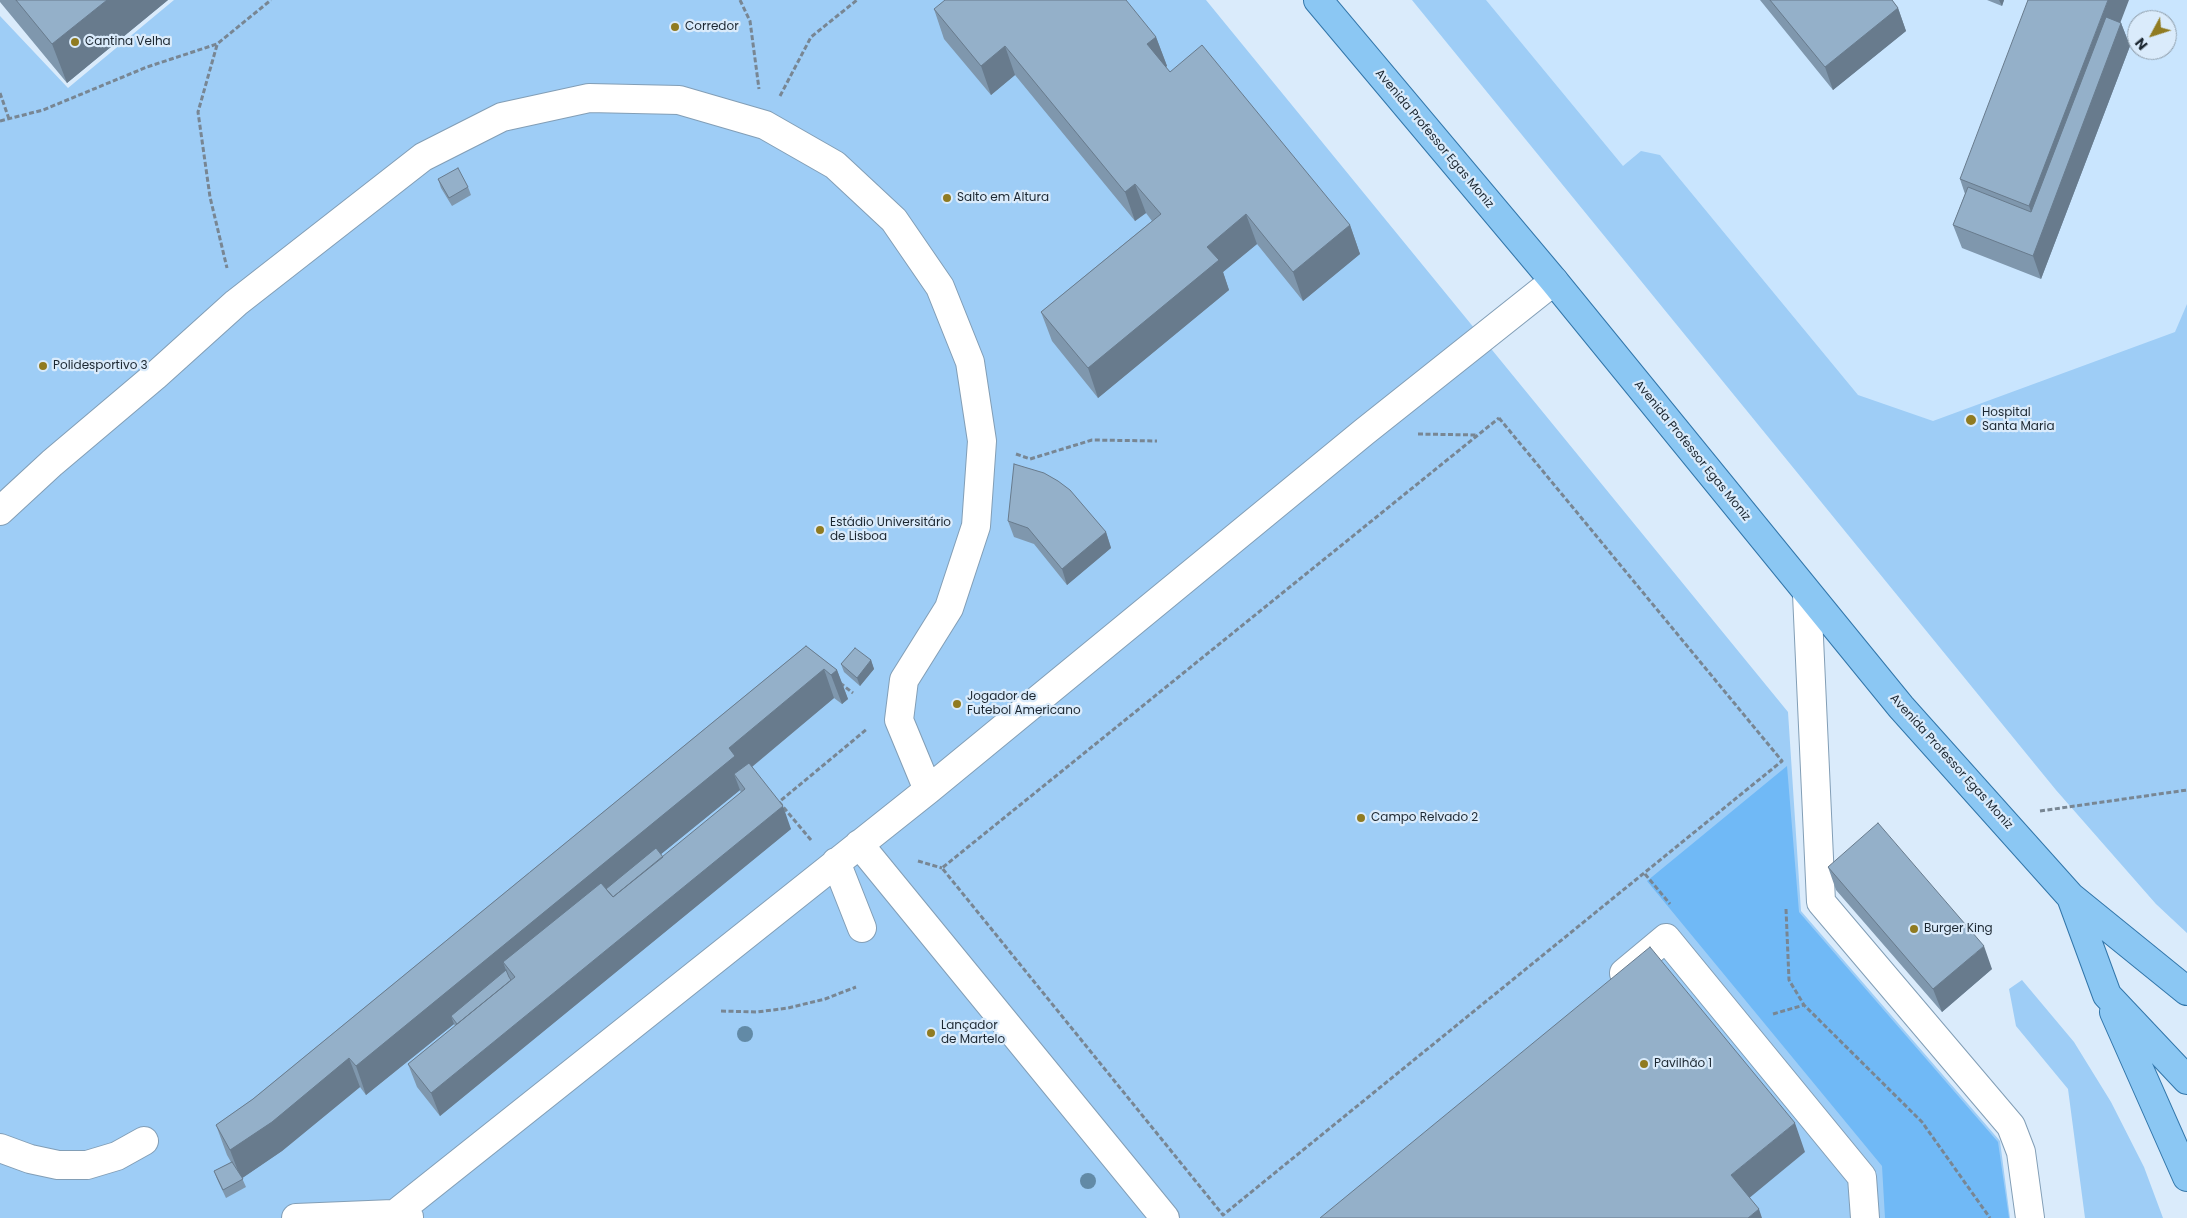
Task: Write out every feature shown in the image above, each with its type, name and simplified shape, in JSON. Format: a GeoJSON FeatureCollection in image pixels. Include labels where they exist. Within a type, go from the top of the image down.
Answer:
{"type":"FeatureCollection","features":[{"type":"Feature","properties":{"kind":"main road","name":"Avenida Professor Egas Moniz"},"geometry":{"type":"LineString","coordinates":[[1318,0],[1554,281],[1807,594],[1901,707],[2071,897],[2186,989]]}},
{"type":"Feature","properties":{"kind":"main road","name":"Avenida Professor Egas Moniz"},"geometry":{"type":"LineString","coordinates":[[2071,897],[2107,995],[2187,1080]]}},
{"type":"Feature","properties":{"kind":"main road"},"geometry":{"type":"LineString","coordinates":[[2107,995],[2187,1177]]}},
{"type":"Feature","properties":{"kind":"lane"},"geometry":{"type":"LineString","coordinates":[[0,511],[52,463],[155,376],[236,303],[423,157],[502,117],[589,98],[679,100],[765,125],[835,166],[894,220],[940,287],[970,362],[982,441],[976,526],[949,608],[904,680],[899,720],[928,790]]}},
{"type":"Feature","properties":{"kind":"lane"},"geometry":{"type":"LineString","coordinates":[[296,1218],[398,1217],[928,790],[1364,432],[1554,281]]}},
{"type":"Feature","properties":{"kind":"lane"},"geometry":{"type":"LineString","coordinates":[[1807,594],[1821,902],[2011,1126],[2021,1152],[2030,1218]]}},
{"type":"Feature","properties":{"kind":"lane"},"geometry":{"type":"LineString","coordinates":[[859,844],[1165,1218]]}},
{"type":"Feature","properties":{"kind":"lane"},"geometry":{"type":"LineString","coordinates":[[834,864],[862,928]]}},
{"type":"Feature","properties":{"kind":"lane"},"geometry":{"type":"LineString","coordinates":[[1606,988],[1666,938],[1862,1177],[1865,1218]]}},
{"type":"Feature","properties":{"kind":"lane"},"geometry":{"type":"LineString","coordinates":[[0,1148],[30,1159],[58,1165],[87,1165],[117,1156],[144,1141]]}},
{"type":"Feature","properties":{"kind":"path"},"geometry":{"type":"LineString","coordinates":[[0,121],[43,110],[147,67],[217,44],[271,0]]}},
{"type":"Feature","properties":{"kind":"path"},"geometry":{"type":"LineString","coordinates":[[740,0],[750,21],[765,125]]}},
{"type":"Feature","properties":{"kind":"path"},"geometry":{"type":"LineString","coordinates":[[765,125],[811,37],[857,0]]}},
{"type":"Feature","properties":{"kind":"path"},"geometry":{"type":"LineString","coordinates":[[217,44],[198,112],[210,197],[236,303]]}},
{"type":"Feature","properties":{"kind":"path"},"geometry":{"type":"LineString","coordinates":[[0,93],[9,119]]}},
{"type":"Feature","properties":{"kind":"path"},"geometry":{"type":"LineString","coordinates":[[1499,418],[1782,762],[1223,1215],[942,868],[1499,418]]}},
{"type":"Feature","properties":{"kind":"path"},"geometry":{"type":"LineString","coordinates":[[982,441],[1030,460],[1092,440],[1157,441]]}},
{"type":"Feature","properties":{"kind":"path"},"geometry":{"type":"LineString","coordinates":[[833,677],[854,693]]}},
{"type":"Feature","properties":{"kind":"path"},"geometry":{"type":"LineString","coordinates":[[834,864],[779,802],[865,732],[870,724]]}},
{"type":"Feature","properties":{"kind":"path"},"geometry":{"type":"LineString","coordinates":[[2000,817],[2187,790]]}},
{"type":"Feature","properties":{"kind":"path"},"geometry":{"type":"LineString","coordinates":[[721,1011],[757,1012],[788,1008],[825,999],[856,987]]}},
{"type":"Feature","properties":{"kind":"path"},"geometry":{"type":"LineString","coordinates":[[1804,1005],[1922,1122],[1990,1218]]}},
{"type":"Feature","properties":{"kind":"shaded area","name":"Estádio Universitário de Lisboa"},"geometry":{"type":"Polygon","coordinates":[[[174,0],[1206,0],[1788,712],[1801,911],[2000,1141],[2010,1218],[0,1218],[0,16],[68,88],[174,0]]]}},
{"type":"Feature","properties":{"kind":"shaded area","name":"Hospital Santa Maria"},"geometry":{"type":"Polygon","coordinates":[[[1412,0],[2187,0],[2187,933],[2156,904],[2056,790],[1412,0]]]}},
{"type":"Feature","properties":{"kind":"shaded area"},"geometry":{"type":"Polygon","coordinates":[[[1412,0],[1486,0],[1623,166],[1641,151],[1660,155],[1858,395],[1933,421],[2175,332],[2187,304],[2187,933],[2156,904],[2056,790],[1412,0]]]}},
{"type":"Feature","properties":{"kind":"shaded area"},"geometry":{"type":"Polygon","coordinates":[[[1787,766],[1799,912],[1998,1142],[2009,1218],[1885,1218],[1882,1166],[1647,881],[1787,766]]]}},
{"type":"Feature","properties":{"kind":"shaded area"},"geometry":{"type":"Polygon","coordinates":[[[2022,980],[2074,1042],[2111,1102],[2144,1167],[2163,1218],[2085,1218],[2068,1089],[2016,1026],[2009,989],[2022,980]]]}},
{"type":"Feature","properties":{"kind":"building"},"geometry":{"type":"Polygon","coordinates":[[[16,0],[107,0],[52,44],[16,0]]]}},
{"type":"Feature","properties":{"kind":"building"},"geometry":{"type":"Polygon","coordinates":[[[945,0],[1126,0],[1156,37],[1147,44],[1170,72],[1202,45],[1350,225],[1293,272],[1246,214],[1207,247],[1219,260],[1088,368],[1041,312],[1161,214],[1135,184],[1125,192],[1005,46],[981,66],[934,9],[945,0]]]}},
{"type":"Feature","properties":{"kind":"building"},"geometry":{"type":"Polygon","coordinates":[[[1770,0],[1892,0],[1898,8],[1825,67],[1770,0]]]}},
{"type":"Feature","properties":{"kind":"building"},"geometry":{"type":"Polygon","coordinates":[[[2028,0],[2108,0],[2029,206],[1960,179],[2028,0]]]}},
{"type":"Feature","properties":{"kind":"building"},"geometry":{"type":"Polygon","coordinates":[[[2106,17],[2121,23],[2033,256],[1953,225],[1968,187],[2031,212],[2106,17]]]}},
{"type":"Feature","properties":{"kind":"building"},"geometry":{"type":"Polygon","coordinates":[[[458,168],[468,187],[449,198],[438,179],[458,168]]]}},
{"type":"Feature","properties":{"kind":"building"},"geometry":{"type":"Polygon","coordinates":[[[1014,464],[1044,473],[1058,481],[1070,490],[1106,532],[1062,569],[1028,528],[1008,521],[1014,464]]]}},
{"type":"Feature","properties":{"kind":"building"},"geometry":{"type":"Polygon","coordinates":[[[806,646],[837,670],[831,675],[824,669],[729,748],[735,756],[356,1066],[349,1058],[272,1122],[230,1150],[216,1125],[253,1099],[806,646]]]}},
{"type":"Feature","properties":{"kind":"building"},"geometry":{"type":"Polygon","coordinates":[[[855,648],[871,660],[857,678],[841,664],[855,648]]]}},
{"type":"Feature","properties":{"kind":"building"},"geometry":{"type":"Polygon","coordinates":[[[749,763],[783,806],[431,1093],[408,1064],[515,977],[503,962],[601,883],[613,897],[745,789],[734,774],[749,763]]]}},
{"type":"Feature","properties":{"kind":"building","name":"Burger King"},"geometry":{"type":"Polygon","coordinates":[[[1878,823],[1984,946],[1933,989],[1828,867],[1878,823]]]}},
{"type":"Feature","properties":{"kind":"building"},"geometry":{"type":"Polygon","coordinates":[[[656,848],[663,857],[613,897],[606,889],[656,848]]]}},
{"type":"Feature","properties":{"kind":"building","name":"Pavilhão 1"},"geometry":{"type":"Polygon","coordinates":[[[1650,947],[1795,1123],[1731,1175],[1759,1209],[1748,1218],[1320,1218],[1650,947]]]}},
{"type":"Feature","properties":{"kind":"building"},"geometry":{"type":"Polygon","coordinates":[[[506,970],[511,980],[457,1024],[451,1016],[506,970]]]}},
{"type":"Feature","properties":{"kind":"building"},"geometry":{"type":"Polygon","coordinates":[[[232,1162],[243,1179],[223,1190],[214,1171],[232,1162]]]}},
{"type":"Feature","properties":{"kind":"place","name":"Corredor"},"geometry":{"type":"Point","coordinates":[675,27]}},
{"type":"Feature","properties":{"kind":"place","name":"Cantina Velha"},"geometry":{"type":"Point","coordinates":[75,42]}},
{"type":"Feature","properties":{"kind":"place","name":"Salto em Altura"},"geometry":{"type":"Point","coordinates":[947,198]}},
{"type":"Feature","properties":{"kind":"place","name":"Polidesportivo 3"},"geometry":{"type":"Point","coordinates":[43,366]}},
{"type":"Feature","properties":{"kind":"place","name":"Hospital Santa Maria"},"geometry":{"type":"Point","coordinates":[1971,420]}},
{"type":"Feature","properties":{"kind":"place","name":"Estádio Universitário de Lisboa"},"geometry":{"type":"Point","coordinates":[820,530]}},
{"type":"Feature","properties":{"kind":"place","name":"Jogador de Futebol Americano"},"geometry":{"type":"Point","coordinates":[957,704]}},
{"type":"Feature","properties":{"kind":"place","name":"Campo Relvado 2"},"geometry":{"type":"Point","coordinates":[1361,818]}},
{"type":"Feature","properties":{"kind":"place","name":"Burger King"},"geometry":{"type":"Point","coordinates":[1914,929]}},
{"type":"Feature","properties":{"kind":"place","name":"Lançador de Martelo"},"geometry":{"type":"Point","coordinates":[931,1033]}},
{"type":"Feature","properties":{"kind":"place","name":"Pavilhão 1"},"geometry":{"type":"Point","coordinates":[1644,1064]}}]}
